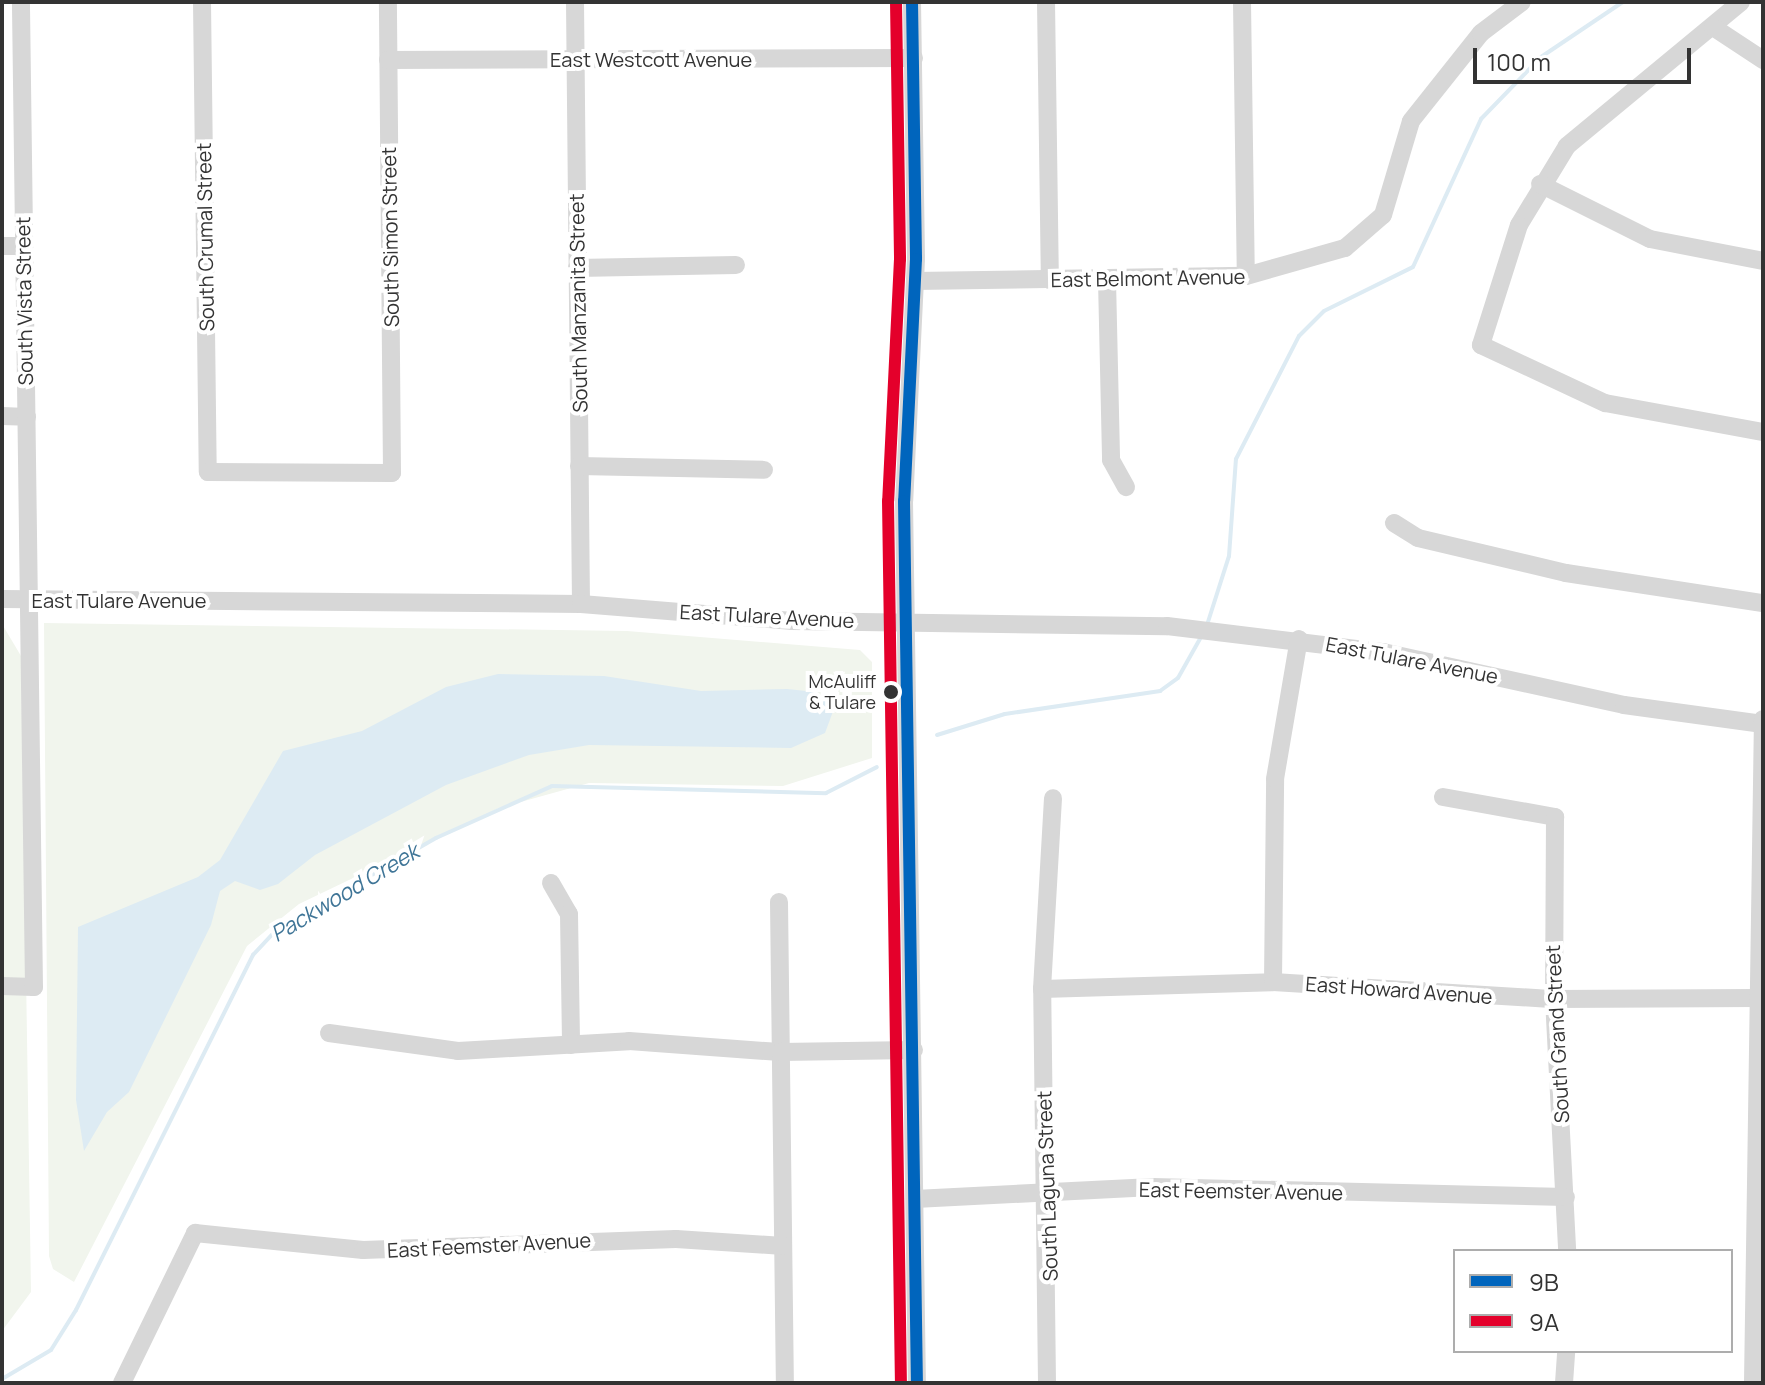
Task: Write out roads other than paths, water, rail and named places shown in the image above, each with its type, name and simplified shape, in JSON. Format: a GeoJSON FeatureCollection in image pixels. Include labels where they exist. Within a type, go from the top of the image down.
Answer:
{"type":"FeatureCollection","features":[{"type":"Feature","properties":{"kind":"street","name":"South Vista Street"},"geometry":{"type":"LineString","coordinates":[[2,986],[34,987],[21,2]]}},
{"type":"Feature","properties":{"kind":"street","name":"South Crumal Street"},"geometry":{"type":"LineString","coordinates":[[202,2],[208,472],[392,473]]}},
{"type":"Feature","properties":{"kind":"street","name":"South Simon Street"},"geometry":{"type":"LineString","coordinates":[[388,2],[392,473]]}},
{"type":"Feature","properties":{"kind":"street","name":"South Manzanita Street"},"geometry":{"type":"LineString","coordinates":[[575,2],[581,604]]}},
{"type":"Feature","properties":{"kind":"street"},"geometry":{"type":"LineString","coordinates":[[912,2],[915,281],[904,423],[917,1383]]}},
{"type":"Feature","properties":{"kind":"street"},"geometry":{"type":"LineString","coordinates":[[1046,2],[1050,280]]}},
{"type":"Feature","properties":{"kind":"street"},"geometry":{"type":"LineString","coordinates":[[1242,2],[1246,276]]}},
{"type":"Feature","properties":{"kind":"street","name":"East Belmont Avenue"},"geometry":{"type":"LineString","coordinates":[[915,281],[1246,276],[1298,265],[1371,231],[1411,121],[1481,33],[1522,2]]}},
{"type":"Feature","properties":{"kind":"street"},"geometry":{"type":"LineString","coordinates":[[1741,2],[1567,146],[1540,184],[1481,345],[1605,403],[1763,432]]}},
{"type":"Feature","properties":{"kind":"street"},"geometry":{"type":"LineString","coordinates":[[1713,27],[1763,60]]}},
{"type":"Feature","properties":{"kind":"street"},"geometry":{"type":"LineString","coordinates":[[2,49],[21,49]]}},
{"type":"Feature","properties":{"kind":"street","name":"East Westcott Avenue"},"geometry":{"type":"LineString","coordinates":[[388,60],[914,58]]}},
{"type":"Feature","properties":{"kind":"street"},"geometry":{"type":"LineString","coordinates":[[1540,184],[1650,239],[1763,261]]}},
{"type":"Feature","properties":{"kind":"street"},"geometry":{"type":"LineString","coordinates":[[2,246],[23,246]]}},
{"type":"Feature","properties":{"kind":"street"},"geometry":{"type":"LineString","coordinates":[[577,268],[736,265]]}},
{"type":"Feature","properties":{"kind":"street"},"geometry":{"type":"LineString","coordinates":[[1107,280],[1111,460],[1126,487]]}},
{"type":"Feature","properties":{"kind":"street"},"geometry":{"type":"LineString","coordinates":[[2,416],[27,417]]}},
{"type":"Feature","properties":{"kind":"street"},"geometry":{"type":"LineString","coordinates":[[579,466],[764,470]]}},
{"type":"Feature","properties":{"kind":"street"},"geometry":{"type":"LineString","coordinates":[[1394,523],[1418,538],[1566,573],[1763,603]]}},
{"type":"Feature","properties":{"kind":"street","name":"East Tulare Avenue"},"geometry":{"type":"LineString","coordinates":[[2,599],[581,604],[769,620],[1223,630],[1299,639],[1624,705],[1763,722]]}},
{"type":"Feature","properties":{"kind":"street"},"geometry":{"type":"LineString","coordinates":[[1273,982],[1273,808],[1299,639]]}},
{"type":"Feature","properties":{"kind":"street"},"geometry":{"type":"LineString","coordinates":[[1753,1383],[1759,1220],[1757,998],[1763,722]]}},
{"type":"Feature","properties":{"kind":"street","name":"South Grand Street"},"geometry":{"type":"LineString","coordinates":[[1443,797],[1555,817],[1554,999],[1567,1249]]}},
{"type":"Feature","properties":{"kind":"street","name":"South Laguna Street"},"geometry":{"type":"LineString","coordinates":[[1047,1383],[1050,1194],[1042,989],[1053,798]]}},
{"type":"Feature","properties":{"kind":"street"},"geometry":{"type":"LineString","coordinates":[[551,883],[569,914],[571,1045]]}},
{"type":"Feature","properties":{"kind":"street"},"geometry":{"type":"LineString","coordinates":[[779,902],[785,1383]]}},
{"type":"Feature","properties":{"kind":"street","name":"East Howard Avenue"},"geometry":{"type":"LineString","coordinates":[[1042,989],[1273,982],[1554,999],[1757,998]]}},
{"type":"Feature","properties":{"kind":"street"},"geometry":{"type":"LineString","coordinates":[[329,1033],[458,1051],[705,1043],[780,1052],[914,1050]]}},
{"type":"Feature","properties":{"kind":"street","name":"East Feemster Avenue"},"geometry":{"type":"LineString","coordinates":[[915,1199],[1153,1187],[1566,1197]]}},
{"type":"Feature","properties":{"kind":"street","name":"East Feemster Avenue"},"geometry":{"type":"LineString","coordinates":[[122,1383],[195,1233],[363,1250],[676,1239],[783,1246]]}},
{"type":"Feature","properties":{"kind":"street"},"geometry":{"type":"LineString","coordinates":[[1564,1383],[1566,1353]]}},
{"type":"Feature","properties":{"kind":"waterway","name":"Packwood Creek"},"geometry":{"type":"LineString","coordinates":[[1207,625],[1229,556],[1236,459],[1299,336],[1324,311],[1413,267],[1481,119],[1541,57],[1623,2]]}},
{"type":"Feature","properties":{"kind":"waterway","name":"Packwood Creek"},"geometry":{"type":"LineString","coordinates":[[937,735],[1005,714],[1160,691],[1178,678],[1201,637]]}},
{"type":"Feature","properties":{"kind":"waterway","name":"Packwood Creek"},"geometry":{"type":"LineString","coordinates":[[2,1379],[51,1350],[76,1310],[253,955],[276,930],[436,838],[552,786],[826,793],[877,767]]}},
{"type":"Feature","properties":{"kind":"place","name":"McAuliff & Tulare"},"geometry":{"type":"Point","coordinates":[891,692]}}]}
